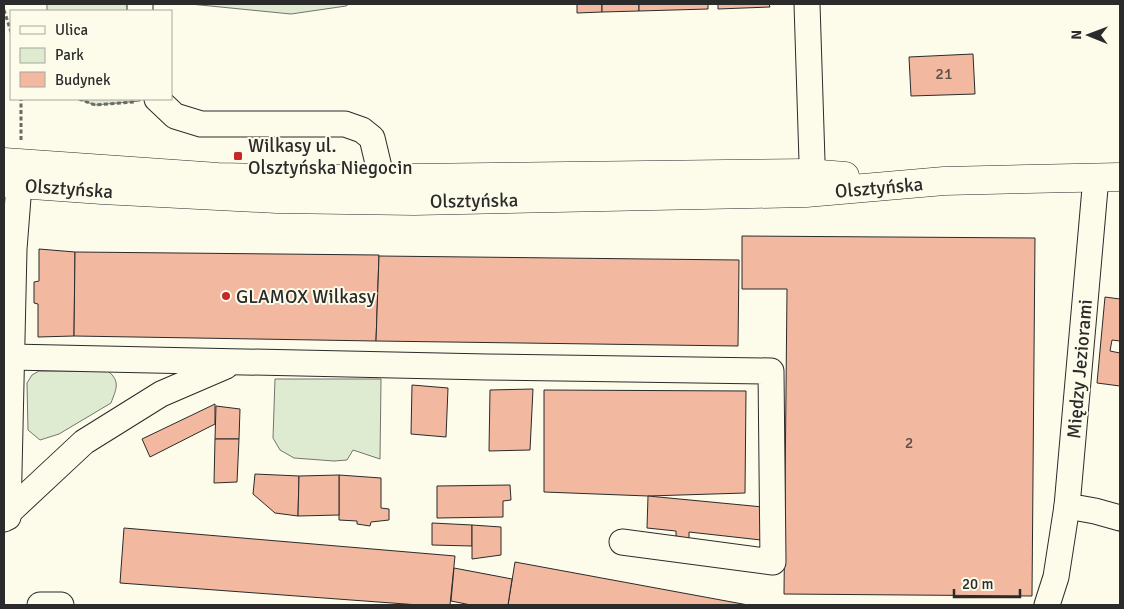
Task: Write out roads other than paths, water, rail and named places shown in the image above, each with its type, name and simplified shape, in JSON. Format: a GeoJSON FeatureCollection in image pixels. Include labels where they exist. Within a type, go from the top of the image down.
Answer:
{"type":"FeatureCollection","features":[{"type":"Feature","properties":{"kind":"main road","name":"Olsztyńska"},"geometry":{"type":"LineString","coordinates":[[12,173],[278,199],[382,191],[807,173],[944,181]]}},
{"type":"Feature","properties":{"kind":"main road","name":"Olsztyńska"},"geometry":{"type":"LineString","coordinates":[[382,191],[806,193],[944,181],[1108,177]]}},
{"type":"Feature","properties":{"kind":"street"},"geometry":{"type":"LineString","coordinates":[[807,4],[812,161],[807,173]]}},
{"type":"Feature","properties":{"kind":"street"},"geometry":{"type":"LineString","coordinates":[[149,100],[175,116],[201,124],[345,124],[362,130],[372,138],[382,191]]}},
{"type":"Feature","properties":{"kind":"street"},"geometry":{"type":"LineString","coordinates":[[7,516],[14,250],[12,173]]}},
{"type":"Feature","properties":{"kind":"street","name":"Między Jeziorami"},"geometry":{"type":"LineString","coordinates":[[1047,605],[1056,577],[1067,506],[1108,177]]}},
{"type":"Feature","properties":{"kind":"street"},"geometry":{"type":"LineString","coordinates":[[11,357],[771,371],[773,562],[622,542]]}},
{"type":"Feature","properties":{"kind":"street"},"geometry":{"type":"LineString","coordinates":[[7,516],[84,442],[161,394],[235,362]]}},
{"type":"Feature","properties":{"kind":"street"},"geometry":{"type":"LineString","coordinates":[[1067,506],[1096,511],[1120,518]]}},
{"type":"Feature","properties":{"kind":"street"},"geometry":{"type":"LineString","coordinates":[[40,605],[61,605]]}},
{"type":"Feature","properties":{"kind":"place","name":"Wilkasy ul. Olsztyńska Niegocin"},"geometry":{"type":"Point","coordinates":[238,156]}},
{"type":"Feature","properties":{"kind":"place","name":"GLAMOX Wilkasy"},"geometry":{"type":"Point","coordinates":[226,296]}}]}
